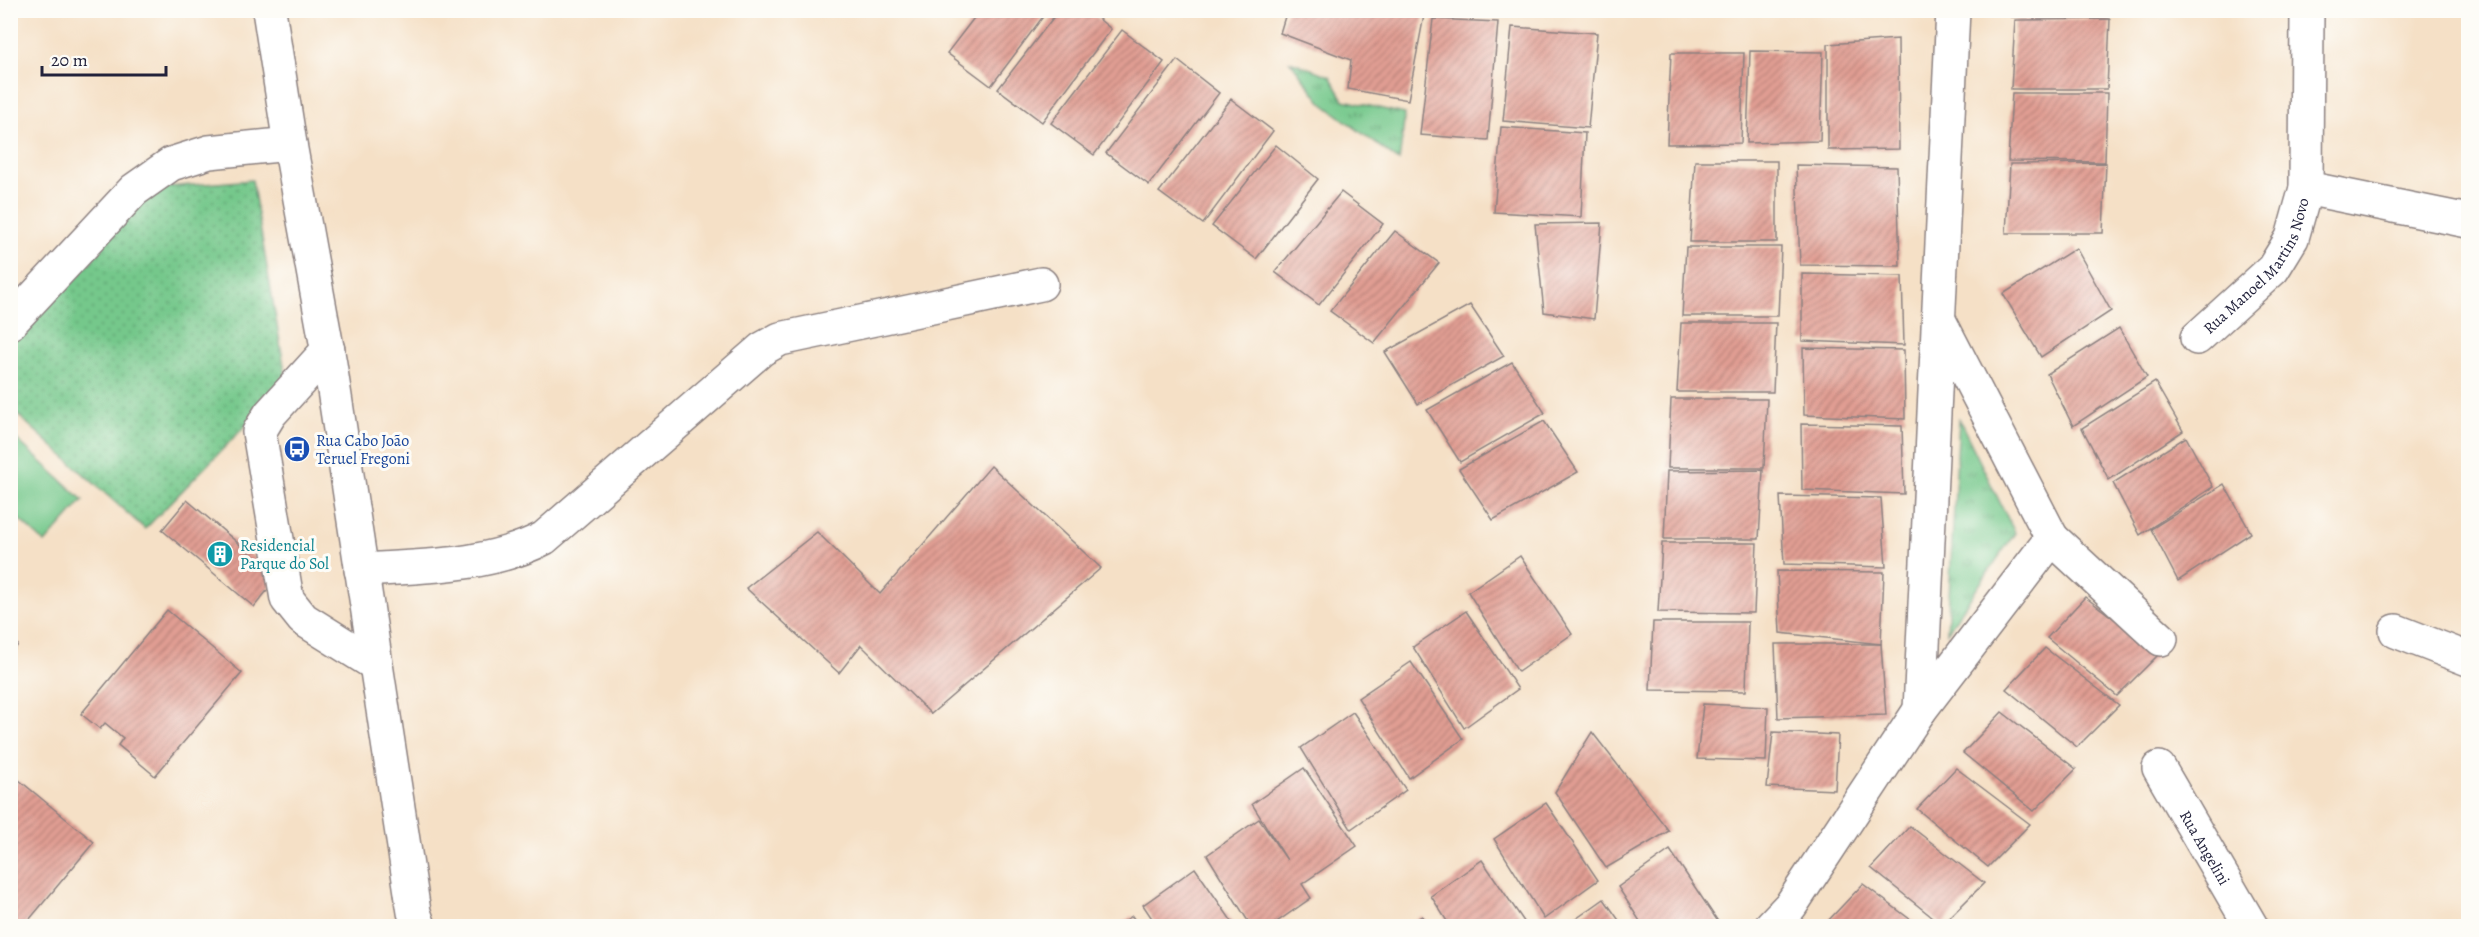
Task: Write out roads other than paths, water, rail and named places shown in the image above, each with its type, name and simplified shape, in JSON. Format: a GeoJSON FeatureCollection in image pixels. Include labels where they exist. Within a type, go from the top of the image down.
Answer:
{"type":"FeatureCollection","features":[{"type":"Feature","properties":{"kind":"street"},"geometry":{"type":"LineString","coordinates":[[269,10],[290,144],[328,350],[412,922]]}},
{"type":"Feature","properties":{"kind":"street"},"geometry":{"type":"LineString","coordinates":[[1920,710],[1953,10]]}},
{"type":"Feature","properties":{"kind":"street","name":"Rua Manoel Martins Novo"},"geometry":{"type":"LineString","coordinates":[[2197,338],[2273,268],[2292,238],[2306,188],[2307,10]]}},
{"type":"Feature","properties":{"kind":"street"},"geometry":{"type":"LineString","coordinates":[[10,323],[134,190],[171,164],[209,152],[290,144]]}},
{"type":"Feature","properties":{"kind":"street","name":"Rua Manoel Martins Novo"},"geometry":{"type":"LineString","coordinates":[[2306,188],[2469,221]]}},
{"type":"Feature","properties":{"kind":"street"},"geometry":{"type":"LineString","coordinates":[[362,570],[472,561],[519,551],[544,538],[762,349],[780,339],[1041,284]]}},
{"type":"Feature","properties":{"kind":"street"},"geometry":{"type":"LineString","coordinates":[[1939,320],[2052,538],[2162,639]]}},
{"type":"Feature","properties":{"kind":"street"},"geometry":{"type":"LineString","coordinates":[[328,350],[270,414],[259,432],[287,599],[303,620],[375,664]]}},
{"type":"Feature","properties":{"kind":"street"},"geometry":{"type":"LineString","coordinates":[[1771,927],[1791,905],[1920,710],[2052,538]]}},
{"type":"Feature","properties":{"kind":"street"},"geometry":{"type":"LineString","coordinates":[[2396,631],[2469,659]]}},
{"type":"Feature","properties":{"kind":"street","name":"Rua Angelini"},"geometry":{"type":"LineString","coordinates":[[2159,768],[2251,927]]}},
{"type":"Feature","properties":{"kind":"place","name":"Rua Cabo João Teruel Fregoni"},"geometry":{"type":"Point","coordinates":[297,449]}},
{"type":"Feature","properties":{"kind":"place","name":"Residencial Parque do Sol"},"geometry":{"type":"Point","coordinates":[220,554]}}]}
